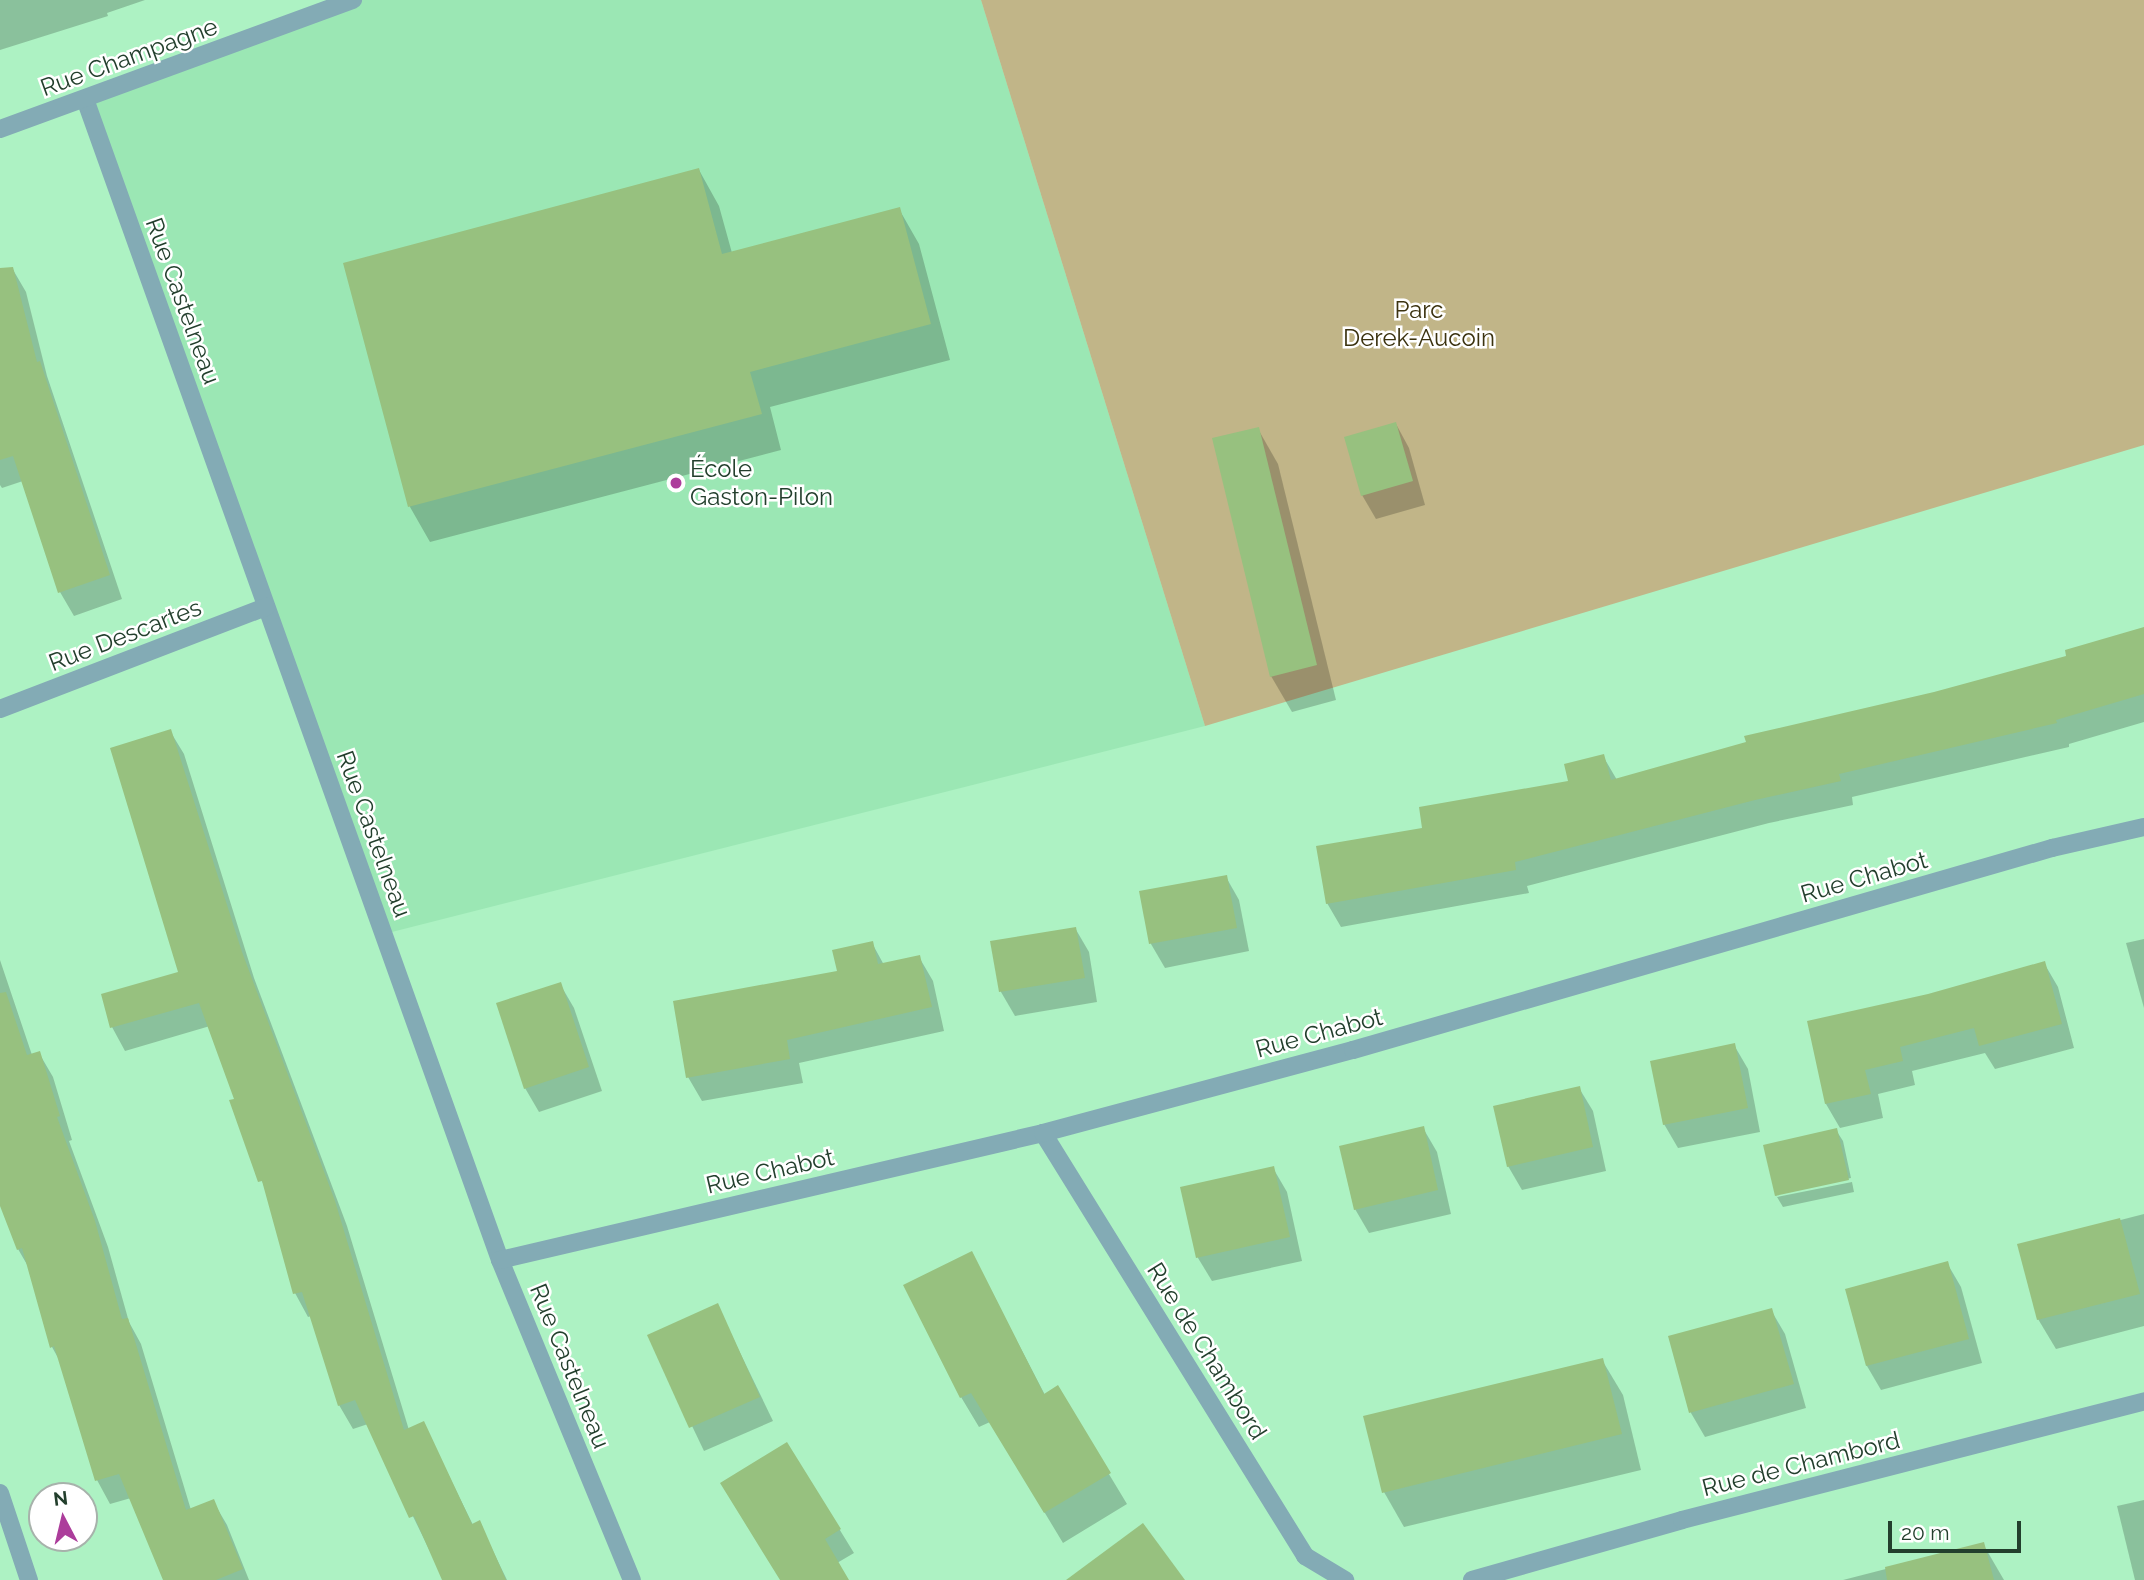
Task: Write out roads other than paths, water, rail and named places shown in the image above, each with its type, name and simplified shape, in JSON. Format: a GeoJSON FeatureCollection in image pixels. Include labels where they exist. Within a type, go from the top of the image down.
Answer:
{"type":"FeatureCollection","features":[{"type":"Feature","properties":{"kind":"street","name":"Rue Champagne"},"geometry":{"type":"LineString","coordinates":[[0,129],[353,0]]}},
{"type":"Feature","properties":{"kind":"street","name":"Rue Castelneau"},"geometry":{"type":"LineString","coordinates":[[85,99],[500,1260],[632,1580]]}},
{"type":"Feature","properties":{"kind":"street","name":"Rue Descartes"},"geometry":{"type":"LineString","coordinates":[[0,709],[266,607]]}},
{"type":"Feature","properties":{"kind":"street","name":"Rue Chabot"},"geometry":{"type":"LineString","coordinates":[[500,1260],[1043,1133],[1353,1050],[2052,848],[2144,827]]}},
{"type":"Feature","properties":{"kind":"street","name":"Rue de Chambord"},"geometry":{"type":"LineString","coordinates":[[1043,1133],[1306,1556],[1345,1580]]}},
{"type":"Feature","properties":{"kind":"street","name":"Rue de Chambord"},"geometry":{"type":"LineString","coordinates":[[1472,1580],[1682,1520],[2144,1401]]}},
{"type":"Feature","properties":{"kind":"street"},"geometry":{"type":"LineString","coordinates":[[0,1493],[29,1580]]}},
{"type":"Feature","properties":{"kind":"place","name":"École Gaston-Pilon"},"geometry":{"type":"Point","coordinates":[676,483]}},
{"type":"Feature","properties":{"kind":"park label","name":"Parc Derek-Aucoin"},"geometry":{"type":"Point","coordinates":[1419,324]}}]}
